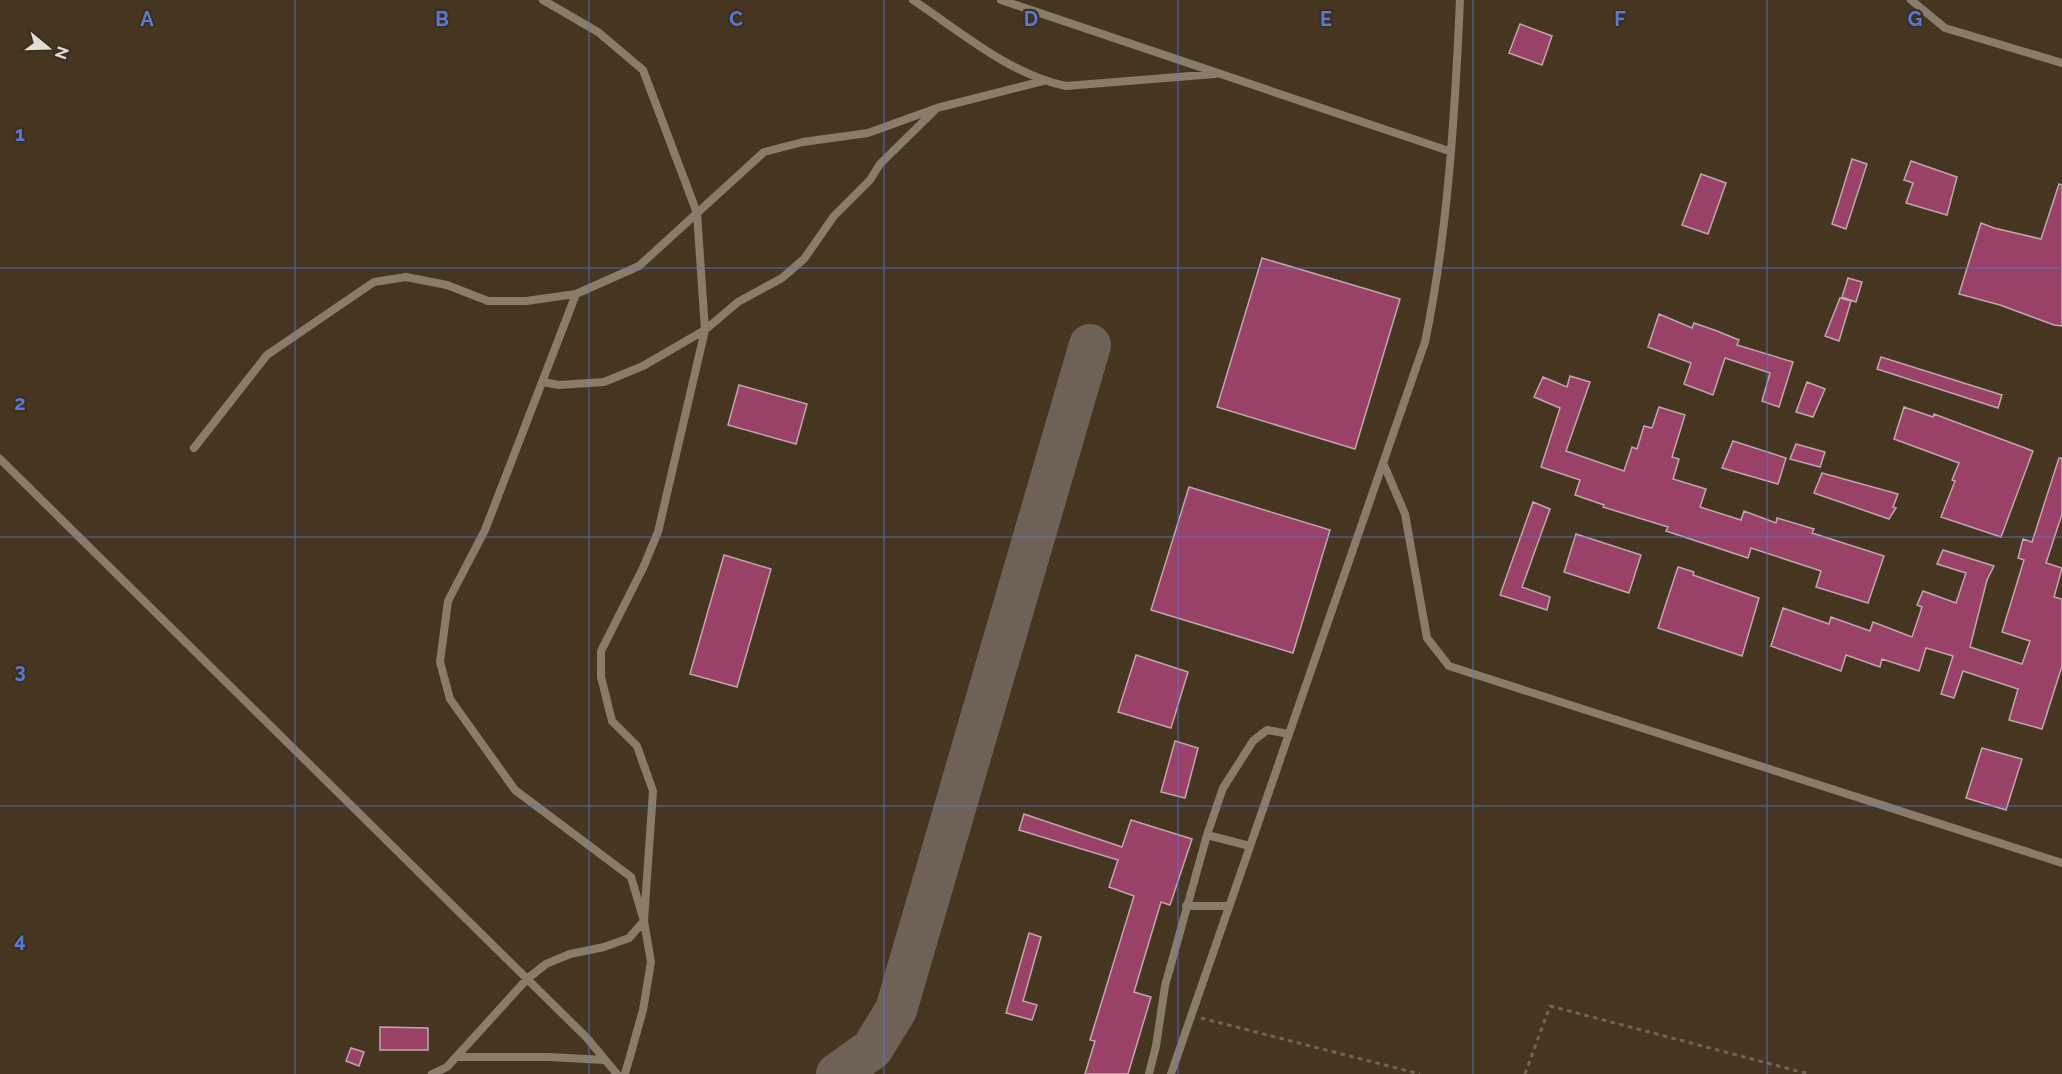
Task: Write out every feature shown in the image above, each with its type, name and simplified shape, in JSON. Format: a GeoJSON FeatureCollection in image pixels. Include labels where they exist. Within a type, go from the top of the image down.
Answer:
{"type":"FeatureCollection","features":[{"type":"Feature","properties":{"kind":"lane"},"geometry":{"type":"LineString","coordinates":[[432,1074],[447,1066],[527,979],[546,964],[628,938],[644,921],[653,791],[637,746],[612,721],[601,677],[602,651],[658,532],[705,330],[697,213],[643,70],[598,32],[543,0]]}},
{"type":"Feature","properties":{"kind":"lane"},"geometry":{"type":"LineString","coordinates":[[914,0],[1007,63],[1043,81],[1066,86],[1219,74]]}},
{"type":"Feature","properties":{"kind":"lane"},"geometry":{"type":"LineString","coordinates":[[1001,0],[1449,151]]}},
{"type":"Feature","properties":{"kind":"lane"},"geometry":{"type":"LineString","coordinates":[[1170,1074],[1425,342],[1431,314],[1449,151],[1460,0]]}},
{"type":"Feature","properties":{"kind":"lane"},"geometry":{"type":"LineString","coordinates":[[1911,0],[1945,28],[2062,63]]}},
{"type":"Feature","properties":{"kind":"lane"},"geometry":{"type":"LineString","coordinates":[[194,448],[267,356],[374,282],[406,277],[447,285],[488,301],[526,301],[576,294],[639,266],[764,152],[803,141],[868,133],[937,108],[1043,81]]}},
{"type":"Feature","properties":{"kind":"lane"},"geometry":{"type":"LineString","coordinates":[[543,382],[559,386],[603,382],[643,366],[705,330],[738,302],[782,278],[804,258],[850,197],[870,180],[880,164],[937,108]]}},
{"type":"Feature","properties":{"kind":"lane"},"geometry":{"type":"LineString","coordinates":[[576,294],[485,530],[448,601],[440,662],[450,699],[515,790],[591,844],[631,877],[644,921],[651,962],[643,1010],[625,1074]]}},
{"type":"Feature","properties":{"kind":"lane"},"geometry":{"type":"LineString","coordinates":[[0,459],[587,1038],[616,1074]]}},
{"type":"Feature","properties":{"kind":"lane"},"geometry":{"type":"LineString","coordinates":[[1384,465],[1405,514],[1426,638],[1449,666],[2062,863]]}},
{"type":"Feature","properties":{"kind":"lane"},"geometry":{"type":"LineString","coordinates":[[1149,1074],[1156,1046],[1165,986],[1186,906],[1223,788],[1253,741],[1267,730],[1289,734]]}},
{"type":"Feature","properties":{"kind":"lane"},"geometry":{"type":"LineString","coordinates":[[1207,835],[1250,846]]}},
{"type":"Feature","properties":{"kind":"lane"},"geometry":{"type":"LineString","coordinates":[[1186,906],[1228,906]]}},
{"type":"Feature","properties":{"kind":"lane"},"geometry":{"type":"LineString","coordinates":[[456,1057],[549,1057],[604,1060]]}},
{"type":"Feature","properties":{"kind":"path"},"geometry":{"type":"LineString","coordinates":[[1525,1074],[1550,1006],[1809,1074]]}},
{"type":"Feature","properties":{"kind":"path"},"geometry":{"type":"LineString","coordinates":[[1190,1015],[1420,1074]]}},
{"type":"Feature","properties":{"kind":"shaded area"},"geometry":{"type":"Polygon","coordinates":[[[0,0],[2062,0],[2062,1074],[0,1074],[0,0]]]}},
{"type":"Feature","properties":{"kind":"building"},"geometry":{"type":"Polygon","coordinates":[[[1520,24],[1552,36],[1542,65],[1509,53],[1520,24]]]}},
{"type":"Feature","properties":{"kind":"building"},"geometry":{"type":"Polygon","coordinates":[[[1852,159],[1867,164],[1846,229],[1832,224],[1852,159]]]}},
{"type":"Feature","properties":{"kind":"building"},"geometry":{"type":"Polygon","coordinates":[[[1911,161],[1957,177],[1947,215],[1906,203],[1913,183],[1904,180],[1911,161]]]}},
{"type":"Feature","properties":{"kind":"building"},"geometry":{"type":"Polygon","coordinates":[[[1701,174],[1726,183],[1708,234],[1682,225],[1701,174]]]}},
{"type":"Feature","properties":{"kind":"building"},"geometry":{"type":"Polygon","coordinates":[[[2059,184],[2062,185],[2062,326],[1959,294],[1981,223],[2041,239],[2059,184]]]}},
{"type":"Feature","properties":{"kind":"building"},"geometry":{"type":"Polygon","coordinates":[[[1262,258],[1400,299],[1355,449],[1217,407],[1262,258]]]}},
{"type":"Feature","properties":{"kind":"building"},"geometry":{"type":"Polygon","coordinates":[[[1848,278],[1862,282],[1856,302],[1842,297],[1848,278]]]}},
{"type":"Feature","properties":{"kind":"building"},"geometry":{"type":"Polygon","coordinates":[[[1840,298],[1851,301],[1839,341],[1825,336],[1840,298]]]}},
{"type":"Feature","properties":{"kind":"building"},"geometry":{"type":"Polygon","coordinates":[[[1659,314],[1692,328],[1694,323],[1717,331],[1739,340],[1737,345],[1793,362],[1779,407],[1762,401],[1770,373],[1725,358],[1713,395],[1684,384],[1691,363],[1648,347],[1659,314]]]}},
{"type":"Feature","properties":{"kind":"building"},"geometry":{"type":"Polygon","coordinates":[[[1881,357],[2002,395],[1998,408],[1877,369],[1881,357]]]}},
{"type":"Feature","properties":{"kind":"building"},"geometry":{"type":"Polygon","coordinates":[[[1570,376],[1590,382],[1566,451],[1624,471],[1632,447],[1637,449],[1644,426],[1652,428],[1659,407],[1685,415],[1672,457],[1679,459],[1673,479],[1706,489],[1700,507],[1741,520],[1744,511],[1776,523],[1777,518],[1814,529],[1812,533],[1884,556],[1868,603],[1816,587],[1821,571],[1751,548],[1748,558],[1666,531],[1668,527],[1603,507],[1604,505],[1575,495],[1580,480],[1541,467],[1560,408],[1534,397],[1543,377],[1567,387],[1570,376]]]}},
{"type":"Feature","properties":{"kind":"building"},"geometry":{"type":"Polygon","coordinates":[[[1807,382],[1825,389],[1813,417],[1796,412],[1807,382]]]}},
{"type":"Feature","properties":{"kind":"building"},"geometry":{"type":"Polygon","coordinates":[[[739,385],[807,404],[796,444],[728,425],[739,385]]]}},
{"type":"Feature","properties":{"kind":"building"},"geometry":{"type":"Polygon","coordinates":[[[1904,407],[1933,417],[1934,414],[2033,451],[2001,537],[1941,517],[1955,481],[1952,480],[1959,463],[1894,439],[1904,407]]]}},
{"type":"Feature","properties":{"kind":"building"},"geometry":{"type":"Polygon","coordinates":[[[1733,441],[1786,458],[1778,484],[1722,468],[1733,441]]]}},
{"type":"Feature","properties":{"kind":"building"},"geometry":{"type":"Polygon","coordinates":[[[1796,444],[1825,452],[1820,467],[1790,459],[1796,444]]]}},
{"type":"Feature","properties":{"kind":"building"},"geometry":{"type":"Polygon","coordinates":[[[2059,458],[2062,458],[2062,514],[2046,563],[2062,568],[2054,597],[2062,599],[2062,666],[2042,729],[2009,720],[2018,689],[1963,671],[1954,698],[1941,694],[1953,656],[1926,648],[1919,671],[1882,659],[1880,667],[1846,655],[1841,671],[1771,646],[1783,608],[1829,624],[1831,617],[1870,631],[1873,622],[1912,637],[1922,607],[1917,605],[1923,591],[1956,603],[1966,573],[1937,564],[1943,550],[1994,566],[1987,580],[1970,647],[2022,664],[2030,641],[2002,632],[2024,560],[2018,558],[2023,539],[2032,542],[2059,458]]]}},
{"type":"Feature","properties":{"kind":"building"},"geometry":{"type":"Polygon","coordinates":[[[1822,473],[1898,494],[1893,507],[1896,508],[1889,519],[1814,493],[1822,473]]]}},
{"type":"Feature","properties":{"kind":"building"},"geometry":{"type":"Polygon","coordinates":[[[1189,487],[1330,530],[1293,653],[1151,610],[1189,487]]]}},
{"type":"Feature","properties":{"kind":"building"},"geometry":{"type":"Polygon","coordinates":[[[1533,502],[1550,509],[1522,587],[1550,597],[1547,610],[1500,595],[1533,502]]]}},
{"type":"Feature","properties":{"kind":"building"},"geometry":{"type":"Polygon","coordinates":[[[1576,534],[1641,555],[1629,593],[1564,572],[1576,534]]]}},
{"type":"Feature","properties":{"kind":"building"},"geometry":{"type":"Polygon","coordinates":[[[724,555],[771,569],[737,687],[690,674],[724,555]]]}},
{"type":"Feature","properties":{"kind":"building"},"geometry":{"type":"Polygon","coordinates":[[[1678,567],[1694,572],[1693,575],[1759,598],[1742,656],[1658,628],[1678,567]]]}},
{"type":"Feature","properties":{"kind":"building"},"geometry":{"type":"Polygon","coordinates":[[[1136,655],[1188,672],[1171,728],[1118,712],[1136,655]]]}},
{"type":"Feature","properties":{"kind":"building"},"geometry":{"type":"Polygon","coordinates":[[[1175,741],[1198,748],[1185,798],[1161,792],[1175,741]]]}},
{"type":"Feature","properties":{"kind":"building"},"geometry":{"type":"Polygon","coordinates":[[[1982,748],[2022,759],[2006,810],[1966,798],[1982,748]]]}},
{"type":"Feature","properties":{"kind":"building"},"geometry":{"type":"Polygon","coordinates":[[[1024,814],[1122,847],[1131,820],[1192,839],[1170,905],[1161,902],[1134,992],[1151,997],[1128,1074],[1085,1074],[1095,1041],[1090,1040],[1134,896],[1109,887],[1118,860],[1019,830],[1024,814]]]}},
{"type":"Feature","properties":{"kind":"building"},"geometry":{"type":"Polygon","coordinates":[[[1029,933],[1041,937],[1023,1001],[1037,1005],[1032,1020],[1006,1013],[1029,933]]]}},
{"type":"Feature","properties":{"kind":"building"},"geometry":{"type":"Polygon","coordinates":[[[380,1027],[428,1028],[428,1050],[380,1050],[380,1027]]]}},
{"type":"Feature","properties":{"kind":"building"},"geometry":{"type":"Polygon","coordinates":[[[351,1048],[364,1052],[359,1066],[346,1061],[351,1048]]]}},
{"type":"Feature","properties":{"kind":"taxiway"},"geometry":{"type":"LineString","coordinates":[[837,1074],[872,1049],[896,1010],[1090,345]]}}]}
